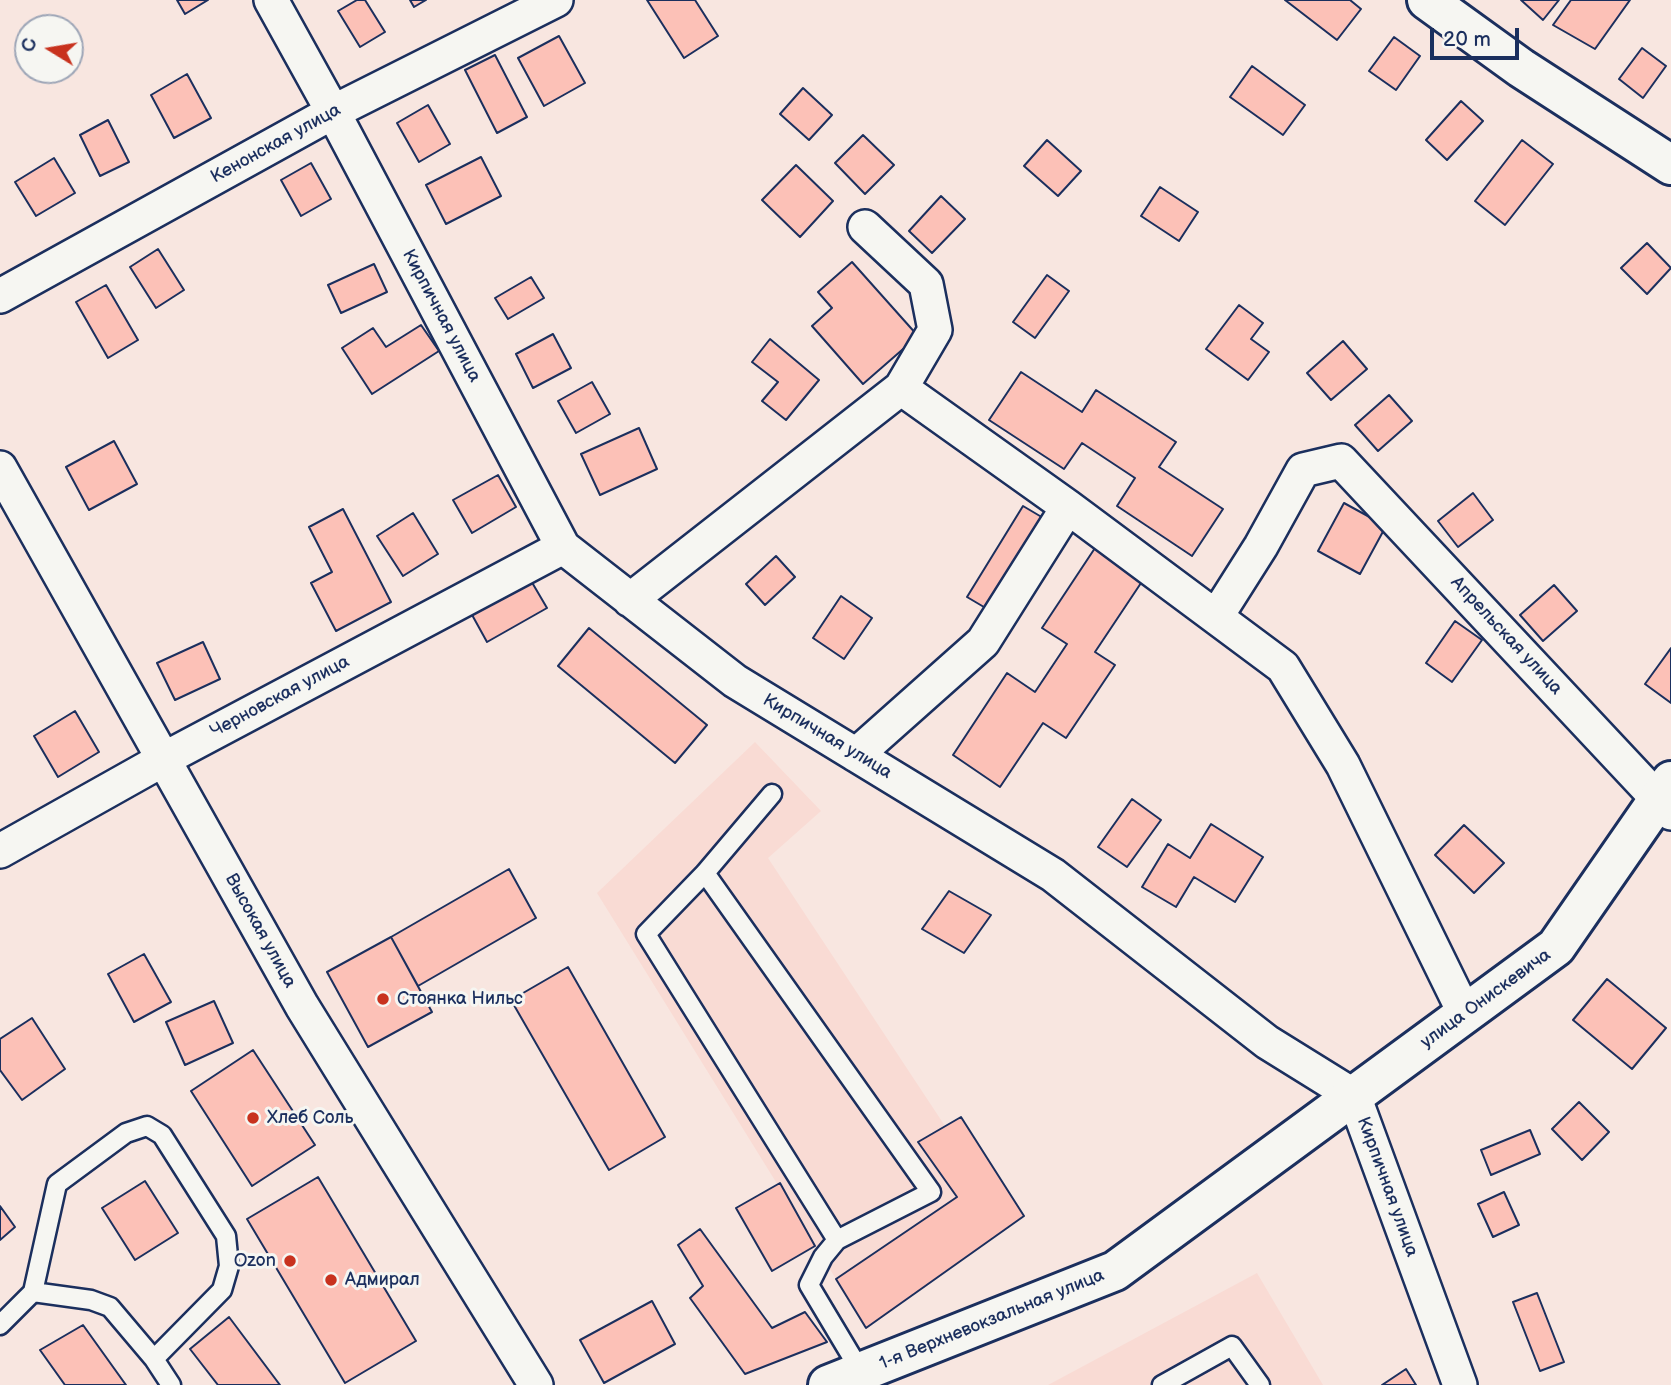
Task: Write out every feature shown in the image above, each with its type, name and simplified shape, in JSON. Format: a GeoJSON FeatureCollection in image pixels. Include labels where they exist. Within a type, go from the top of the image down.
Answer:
{"type":"FeatureCollection","features":[{"type":"Feature","properties":{"kind":"street","name":"Кирпичная улица"},"geometry":{"type":"LineString","coordinates":[[271,0],[563,547],[735,681],[1053,875],[1267,1042],[1354,1096],[1460,1385]]}},
{"type":"Feature","properties":{"kind":"street","name":"Кенонская улица"},"geometry":{"type":"LineString","coordinates":[[0,296],[333,112],[556,0]]}},
{"type":"Feature","properties":{"kind":"street"},"geometry":{"type":"LineString","coordinates":[[1427,0],[1521,68],[1671,165]]}},
{"type":"Feature","properties":{"kind":"street"},"geometry":{"type":"LineString","coordinates":[[630,600],[901,388],[935,330],[926,284],[864,227]]}},
{"type":"Feature","properties":{"kind":"street"},"geometry":{"type":"LineString","coordinates":[[901,388],[1068,506],[1283,667],[1343,765],[1465,1014]]}},
{"type":"Feature","properties":{"kind":"street","name":"Апрельская улица"},"geometry":{"type":"LineString","coordinates":[[1216,617],[1261,546],[1303,470],[1341,461],[1667,797]]}},
{"type":"Feature","properties":{"kind":"street","name":"Высокая улица"},"geometry":{"type":"LineString","coordinates":[[0,468],[302,1006],[536,1385]]}},
{"type":"Feature","properties":{"kind":"street"},"geometry":{"type":"LineString","coordinates":[[856,755],[983,642],[1068,506]]}},
{"type":"Feature","properties":{"kind":"street","name":"Черновская улица"},"geometry":{"type":"LineString","coordinates":[[0,852],[164,758],[563,547]]}},
{"type":"Feature","properties":{"kind":"street","name":"улица Онискевича"},"geometry":{"type":"LineString","coordinates":[[1354,1096],[1556,947],[1667,797]]}},
{"type":"Feature","properties":{"kind":"street","name":"1-я Верхневокзальная улица"},"geometry":{"type":"LineString","coordinates":[[845,1378],[1115,1271],[1354,1096]]}},
{"type":"Feature","properties":{"kind":"lane"},"geometry":{"type":"LineString","coordinates":[[772,794],[705,873],[646,934],[837,1240]]}},
{"type":"Feature","properties":{"kind":"lane"},"geometry":{"type":"LineString","coordinates":[[705,873],[931,1192],[837,1240],[823,1257],[808,1285],[845,1378]]}},
{"type":"Feature","properties":{"kind":"lane"},"geometry":{"type":"LineString","coordinates":[[0,1325],[33,1293],[57,1184],[126,1133],[147,1126],[162,1135],[226,1236],[229,1266],[222,1290],[154,1359]]}},
{"type":"Feature","properties":{"kind":"lane"},"geometry":{"type":"LineString","coordinates":[[33,1293],[91,1300],[110,1307],[154,1359],[171,1385]]}},
{"type":"Feature","properties":{"kind":"lane"},"geometry":{"type":"LineString","coordinates":[[1162,1385],[1233,1346],[1261,1385]]}},
{"type":"Feature","properties":{"kind":"shaded area"},"geometry":{"type":"Polygon","coordinates":[[[755,742],[821,811],[768,858],[945,1126],[918,1142],[957,1197],[836,1279],[597,893],[755,742]]]}},
{"type":"Feature","properties":{"kind":"shaded area"},"geometry":{"type":"Polygon","coordinates":[[[1257,1273],[1323,1385],[1048,1385],[1257,1273]]]}},
{"type":"Feature","properties":{"kind":"building"},"geometry":{"type":"Polygon","coordinates":[[[177,0],[208,0],[185,14],[177,0]]]}},
{"type":"Feature","properties":{"kind":"building"},"geometry":{"type":"Polygon","coordinates":[[[357,0],[365,0],[385,32],[360,47],[338,11],[357,0]]]}},
{"type":"Feature","properties":{"kind":"building"},"geometry":{"type":"Polygon","coordinates":[[[410,0],[426,0],[414,7],[410,0]]]}},
{"type":"Feature","properties":{"kind":"building"},"geometry":{"type":"Polygon","coordinates":[[[647,0],[695,0],[718,36],[684,58],[647,0]]]}},
{"type":"Feature","properties":{"kind":"building"},"geometry":{"type":"Polygon","coordinates":[[[1285,0],[1350,0],[1361,9],[1337,40],[1285,0]]]}},
{"type":"Feature","properties":{"kind":"building"},"geometry":{"type":"Polygon","coordinates":[[[1521,0],[1559,0],[1543,20],[1521,0]]]}},
{"type":"Feature","properties":{"kind":"building"},"geometry":{"type":"Polygon","coordinates":[[[1571,0],[1630,0],[1595,49],[1553,25],[1571,0]]]}},
{"type":"Feature","properties":{"kind":"building"},"geometry":{"type":"Polygon","coordinates":[[[559,36],[585,83],[544,106],[518,58],[559,36]]]}},
{"type":"Feature","properties":{"kind":"building"},"geometry":{"type":"Polygon","coordinates":[[[1394,37],[1420,56],[1396,90],[1369,71],[1394,37]]]}},
{"type":"Feature","properties":{"kind":"building"},"geometry":{"type":"Polygon","coordinates":[[[1642,48],[1666,66],[1643,98],[1619,79],[1642,48]]]}},
{"type":"Feature","properties":{"kind":"building"},"geometry":{"type":"Polygon","coordinates":[[[495,55],[527,117],[497,133],[465,70],[495,55]]]}},
{"type":"Feature","properties":{"kind":"building"},"geometry":{"type":"Polygon","coordinates":[[[1252,66],[1305,105],[1283,135],[1230,97],[1252,66]]]}},
{"type":"Feature","properties":{"kind":"building"},"geometry":{"type":"Polygon","coordinates":[[[187,74],[211,118],[174,138],[151,95],[187,74]]]}},
{"type":"Feature","properties":{"kind":"building"},"geometry":{"type":"Polygon","coordinates":[[[803,88],[832,115],[809,140],[780,114],[803,88]]]}},
{"type":"Feature","properties":{"kind":"building"},"geometry":{"type":"Polygon","coordinates":[[[1461,101],[1483,121],[1447,160],[1426,140],[1461,101]]]}},
{"type":"Feature","properties":{"kind":"building"},"geometry":{"type":"Polygon","coordinates":[[[428,105],[450,144],[419,162],[397,123],[428,105]]]}},
{"type":"Feature","properties":{"kind":"building"},"geometry":{"type":"Polygon","coordinates":[[[108,120],[129,162],[100,176],[80,135],[108,120]]]}},
{"type":"Feature","properties":{"kind":"building"},"geometry":{"type":"Polygon","coordinates":[[[863,135],[894,165],[865,194],[835,163],[863,135]]]}},
{"type":"Feature","properties":{"kind":"building"},"geometry":{"type":"Polygon","coordinates":[[[1047,140],[1081,171],[1058,196],[1024,166],[1047,140]]]}},
{"type":"Feature","properties":{"kind":"building"},"geometry":{"type":"Polygon","coordinates":[[[1522,140],[1553,164],[1505,225],[1475,201],[1522,140]]]}},
{"type":"Feature","properties":{"kind":"building"},"geometry":{"type":"Polygon","coordinates":[[[481,157],[501,196],[446,224],[426,185],[481,157]]]}},
{"type":"Feature","properties":{"kind":"building"},"geometry":{"type":"Polygon","coordinates":[[[54,158],[75,193],[36,216],[15,182],[54,158]]]}},
{"type":"Feature","properties":{"kind":"building"},"geometry":{"type":"Polygon","coordinates":[[[311,163],[331,199],[301,216],[281,180],[311,163]]]}},
{"type":"Feature","properties":{"kind":"building"},"geometry":{"type":"Polygon","coordinates":[[[796,165],[833,201],[800,237],[762,200],[796,165]]]}},
{"type":"Feature","properties":{"kind":"building"},"geometry":{"type":"Polygon","coordinates":[[[1160,187],[1198,212],[1179,241],[1141,216],[1160,187]]]}},
{"type":"Feature","properties":{"kind":"building"},"geometry":{"type":"Polygon","coordinates":[[[941,196],[965,219],[932,253],[909,231],[941,196]]]}},
{"type":"Feature","properties":{"kind":"building"},"geometry":{"type":"Polygon","coordinates":[[[1647,243],[1671,268],[1647,294],[1621,268],[1647,243]]]}},
{"type":"Feature","properties":{"kind":"building"},"geometry":{"type":"Polygon","coordinates":[[[158,249],[184,290],[156,308],[130,267],[158,249]]]}},
{"type":"Feature","properties":{"kind":"building"},"geometry":{"type":"Polygon","coordinates":[[[852,262],[918,336],[863,384],[812,326],[832,308],[818,292],[852,262]]]}},
{"type":"Feature","properties":{"kind":"building"},"geometry":{"type":"Polygon","coordinates":[[[374,264],[387,292],[341,313],[328,285],[374,264]]]}},
{"type":"Feature","properties":{"kind":"building"},"geometry":{"type":"Polygon","coordinates":[[[1047,275],[1069,291],[1035,338],[1013,322],[1047,275]]]}},
{"type":"Feature","properties":{"kind":"building"},"geometry":{"type":"Polygon","coordinates":[[[531,277],[544,298],[508,319],[495,298],[531,277]]]}},
{"type":"Feature","properties":{"kind":"building"},"geometry":{"type":"Polygon","coordinates":[[[106,285],[138,340],[108,358],[76,302],[106,285]]]}},
{"type":"Feature","properties":{"kind":"building"},"geometry":{"type":"Polygon","coordinates":[[[1239,305],[1263,323],[1251,339],[1269,352],[1248,380],[1206,349],[1239,305]]]}},
{"type":"Feature","properties":{"kind":"building"},"geometry":{"type":"Polygon","coordinates":[[[421,325],[439,351],[372,394],[342,348],[373,328],[386,347],[421,325]]]}},
{"type":"Feature","properties":{"kind":"building"},"geometry":{"type":"Polygon","coordinates":[[[553,334],[571,368],[533,388],[516,354],[553,334]]]}},
{"type":"Feature","properties":{"kind":"building"},"geometry":{"type":"Polygon","coordinates":[[[770,339],[819,380],[786,420],[762,401],[778,382],[752,362],[770,339]]]}},
{"type":"Feature","properties":{"kind":"building"},"geometry":{"type":"Polygon","coordinates":[[[1343,341],[1367,369],[1331,400],[1307,373],[1343,341]]]}},
{"type":"Feature","properties":{"kind":"building"},"geometry":{"type":"Polygon","coordinates":[[[1021,372],[1082,412],[1096,390],[1176,442],[1159,467],[1223,509],[1192,556],[1117,506],[1135,478],[1082,443],[1064,469],[989,420],[1021,372]]]}},
{"type":"Feature","properties":{"kind":"building"},"geometry":{"type":"Polygon","coordinates":[[[592,382],[610,414],[576,433],[558,401],[592,382]]]}},
{"type":"Feature","properties":{"kind":"building"},"geometry":{"type":"Polygon","coordinates":[[[1389,395],[1412,421],[1378,451],[1355,425],[1389,395]]]}},
{"type":"Feature","properties":{"kind":"building"},"geometry":{"type":"Polygon","coordinates":[[[639,428],[657,469],[600,495],[581,454],[639,428]]]}},
{"type":"Feature","properties":{"kind":"building"},"geometry":{"type":"Polygon","coordinates":[[[114,441],[137,484],[89,510],[66,467],[114,441]]]}},
{"type":"Feature","properties":{"kind":"building"},"geometry":{"type":"Polygon","coordinates":[[[498,475],[516,507],[472,533],[453,500],[498,475]]]}},
{"type":"Feature","properties":{"kind":"building"},"geometry":{"type":"Polygon","coordinates":[[[1473,493],[1493,520],[1458,547],[1438,521],[1473,493]]]}},
{"type":"Feature","properties":{"kind":"building"},"geometry":{"type":"Polygon","coordinates":[[[1344,503],[1386,526],[1360,574],[1318,551],[1344,503]]]}},
{"type":"Feature","properties":{"kind":"building"},"geometry":{"type":"Polygon","coordinates":[[[1023,506],[1045,519],[989,610],[967,597],[1023,506]]]}},
{"type":"Feature","properties":{"kind":"building"},"geometry":{"type":"Polygon","coordinates":[[[343,509],[391,602],[336,631],[311,583],[332,572],[309,527],[343,509]]]}},
{"type":"Feature","properties":{"kind":"building"},"geometry":{"type":"Polygon","coordinates":[[[413,513],[438,554],[403,576],[377,536],[413,513]]]}},
{"type":"Feature","properties":{"kind":"building"},"geometry":{"type":"Polygon","coordinates":[[[1097,545],[1145,577],[1095,652],[1115,665],[1066,738],[1043,723],[1000,787],[953,755],[1007,673],[1035,692],[1067,644],[1042,628],[1097,545]]]}},
{"type":"Feature","properties":{"kind":"building"},"geometry":{"type":"Polygon","coordinates":[[[776,556],[795,577],[765,605],[746,584],[776,556]]]}},
{"type":"Feature","properties":{"kind":"building"},"geometry":{"type":"Polygon","coordinates":[[[530,579],[547,608],[487,642],[471,613],[530,579]]]}},
{"type":"Feature","properties":{"kind":"building"},"geometry":{"type":"Polygon","coordinates":[[[1554,585],[1577,611],[1543,641],[1520,615],[1554,585]]]}},
{"type":"Feature","properties":{"kind":"building"},"geometry":{"type":"Polygon","coordinates":[[[841,596],[872,618],[844,659],[813,638],[841,596]]]}},
{"type":"Feature","properties":{"kind":"building"},"geometry":{"type":"Polygon","coordinates":[[[1455,621],[1482,640],[1452,682],[1426,663],[1455,621]]]}},
{"type":"Feature","properties":{"kind":"building"},"geometry":{"type":"Polygon","coordinates":[[[589,628],[707,725],[675,763],[558,666],[589,628]]]}},
{"type":"Feature","properties":{"kind":"building"},"geometry":{"type":"Polygon","coordinates":[[[203,642],[220,679],[175,700],[157,663],[203,642]]]}},
{"type":"Feature","properties":{"kind":"building"},"geometry":{"type":"Polygon","coordinates":[[[1671,648],[1671,703],[1645,684],[1671,648]]]}},
{"type":"Feature","properties":{"kind":"building"},"geometry":{"type":"Polygon","coordinates":[[[75,711],[99,752],[58,777],[34,736],[75,711]]]}},
{"type":"Feature","properties":{"kind":"building"},"geometry":{"type":"Polygon","coordinates":[[[1132,799],[1161,820],[1127,867],[1098,847],[1132,799]]]}},
{"type":"Feature","properties":{"kind":"building"},"geometry":{"type":"Polygon","coordinates":[[[1211,824],[1263,857],[1235,902],[1194,877],[1176,907],[1142,887],[1168,844],[1190,858],[1211,824]]]}},
{"type":"Feature","properties":{"kind":"building"},"geometry":{"type":"Polygon","coordinates":[[[1464,825],[1504,863],[1474,893],[1435,855],[1464,825]]]}},
{"type":"Feature","properties":{"kind":"building"},"geometry":{"type":"Polygon","coordinates":[[[509,869],[536,918],[418,986],[391,937],[509,869]]]}},
{"type":"Feature","properties":{"kind":"building"},"geometry":{"type":"Polygon","coordinates":[[[949,891],[991,915],[964,953],[922,929],[949,891]]]}},
{"type":"Feature","properties":{"kind":"building","name":"Стоянка Нильс"},"geometry":{"type":"Polygon","coordinates":[[[391,937],[432,1012],[368,1047],[327,972],[391,937]]]}},
{"type":"Feature","properties":{"kind":"building"},"geometry":{"type":"Polygon","coordinates":[[[144,954],[171,1002],[134,1022],[108,974],[144,954]]]}},
{"type":"Feature","properties":{"kind":"building"},"geometry":{"type":"Polygon","coordinates":[[[568,967],[665,1137],[609,1170],[511,1000],[568,967]]]}},
{"type":"Feature","properties":{"kind":"building"},"geometry":{"type":"Polygon","coordinates":[[[1607,979],[1666,1028],[1632,1069],[1573,1020],[1607,979]]]}},
{"type":"Feature","properties":{"kind":"building"},"geometry":{"type":"Polygon","coordinates":[[[214,1001],[233,1043],[185,1065],[166,1022],[214,1001]]]}},
{"type":"Feature","properties":{"kind":"building"},"geometry":{"type":"Polygon","coordinates":[[[32,1018],[65,1069],[22,1100],[0,1070],[0,1039],[32,1018]]]}},
{"type":"Feature","properties":{"kind":"building","name":"Хлеб Соль"},"geometry":{"type":"Polygon","coordinates":[[[253,1050],[315,1145],[252,1186],[191,1091],[253,1050]]]}},
{"type":"Feature","properties":{"kind":"building"},"geometry":{"type":"Polygon","coordinates":[[[1579,1102],[1609,1132],[1582,1160],[1552,1129],[1579,1102]]]}},
{"type":"Feature","properties":{"kind":"building"},"geometry":{"type":"Polygon","coordinates":[[[961,1117],[1024,1216],[866,1328],[836,1279],[957,1197],[918,1142],[961,1117]]]}},
{"type":"Feature","properties":{"kind":"building"},"geometry":{"type":"Polygon","coordinates":[[[1530,1130],[1540,1154],[1491,1175],[1481,1150],[1530,1130]]]}},
{"type":"Feature","properties":{"kind":"building","name":"Адмирал"},"geometry":{"type":"Polygon","coordinates":[[[318,1177],[416,1341],[345,1383],[247,1219],[318,1177]]]}},
{"type":"Feature","properties":{"kind":"building"},"geometry":{"type":"Polygon","coordinates":[[[145,1181],[178,1233],[135,1260],[102,1208],[145,1181]]]}},
{"type":"Feature","properties":{"kind":"building"},"geometry":{"type":"Polygon","coordinates":[[[780,1183],[815,1246],[772,1271],[736,1208],[780,1183]]]}},
{"type":"Feature","properties":{"kind":"building"},"geometry":{"type":"Polygon","coordinates":[[[1504,1192],[1519,1225],[1493,1237],[1478,1204],[1504,1192]]]}},
{"type":"Feature","properties":{"kind":"building"},"geometry":{"type":"Polygon","coordinates":[[[0,1206],[15,1227],[0,1240],[0,1206]]]}},
{"type":"Feature","properties":{"kind":"building"},"geometry":{"type":"Polygon","coordinates":[[[700,1229],[772,1328],[805,1312],[827,1342],[745,1374],[690,1298],[703,1286],[678,1245],[700,1229]]]}},
{"type":"Feature","properties":{"kind":"building"},"geometry":{"type":"Polygon","coordinates":[[[1537,1293],[1564,1362],[1540,1371],[1513,1302],[1537,1293]]]}},
{"type":"Feature","properties":{"kind":"building"},"geometry":{"type":"Polygon","coordinates":[[[652,1301],[675,1344],[604,1383],[580,1340],[652,1301]]]}},
{"type":"Feature","properties":{"kind":"building"},"geometry":{"type":"Polygon","coordinates":[[[229,1317],[280,1385],[218,1385],[190,1349],[229,1317]]]}},
{"type":"Feature","properties":{"kind":"building"},"geometry":{"type":"Polygon","coordinates":[[[83,1325],[126,1385],[65,1385],[40,1350],[83,1325]]]}},
{"type":"Feature","properties":{"kind":"building"},"geometry":{"type":"Polygon","coordinates":[[[1406,1369],[1416,1385],[1382,1385],[1406,1369]]]}},
{"type":"Feature","properties":{"kind":"place","name":"Стоянка Нильс"},"geometry":{"type":"Point","coordinates":[383,999]}},
{"type":"Feature","properties":{"kind":"place","name":"Хлеб Соль"},"geometry":{"type":"Point","coordinates":[253,1118]}},
{"type":"Feature","properties":{"kind":"place","name":"Ozon"},"geometry":{"type":"Point","coordinates":[290,1261]}},
{"type":"Feature","properties":{"kind":"place","name":"Адмирал"},"geometry":{"type":"Point","coordinates":[331,1280]}}]}
